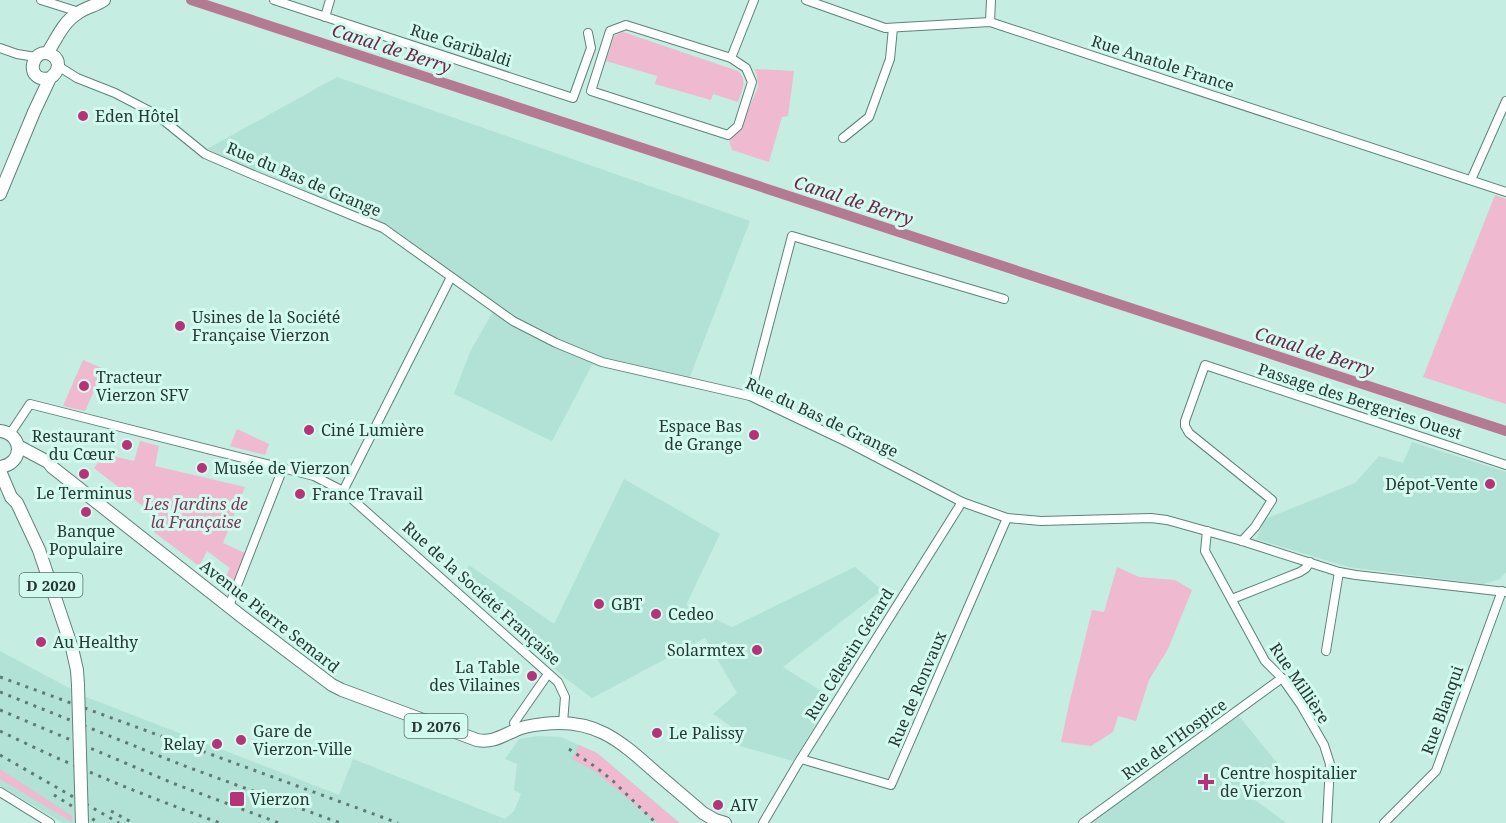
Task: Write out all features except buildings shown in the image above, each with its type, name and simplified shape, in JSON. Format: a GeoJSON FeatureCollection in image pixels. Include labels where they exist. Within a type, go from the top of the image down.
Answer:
{"type":"FeatureCollection","features":[{"type":"Feature","properties":{"kind":"main road"},"geometry":{"type":"LineString","coordinates":[[0,194],[34,112],[48,52],[65,23],[79,12],[104,0]]}},
{"type":"Feature","properties":{"kind":"main road"},"geometry":{"type":"LineString","coordinates":[[5,432],[14,437],[9,462]]}},
{"type":"Feature","properties":{"kind":"main road","name":"Avenue Pierre Semard"},"geometry":{"type":"LineString","coordinates":[[9,462],[48,462],[300,662],[337,688],[483,741],[496,739],[523,727],[563,723]]}},
{"type":"Feature","properties":{"kind":"main road","name":"D 2020"},"geometry":{"type":"LineString","coordinates":[[9,462],[17,503],[39,550],[63,619],[77,670],[82,823]]}},
{"type":"Feature","properties":{"kind":"main road","name":"D 2076"},"geometry":{"type":"LineString","coordinates":[[563,723],[593,728],[611,736],[632,751],[703,813],[724,823]]}},
{"type":"Feature","properties":{"kind":"street"},"geometry":{"type":"LineString","coordinates":[[41,0],[79,12]]}},
{"type":"Feature","properties":{"kind":"street","name":"Rue Garibaldi"},"geometry":{"type":"LineString","coordinates":[[274,0],[573,98],[591,48],[588,33]]}},
{"type":"Feature","properties":{"kind":"street"},"geometry":{"type":"LineString","coordinates":[[325,17],[330,0]]}},
{"type":"Feature","properties":{"kind":"street"},"geometry":{"type":"LineString","coordinates":[[731,58],[754,0]]}},
{"type":"Feature","properties":{"kind":"street","name":"Rue Anatole France"},"geometry":{"type":"LineString","coordinates":[[806,0],[885,28],[990,22],[1506,192]]}},
{"type":"Feature","properties":{"kind":"street"},"geometry":{"type":"LineString","coordinates":[[990,22],[991,0]]}},
{"type":"Feature","properties":{"kind":"street"},"geometry":{"type":"LineString","coordinates":[[626,25],[731,58],[746,68],[752,82],[738,126],[728,135],[591,91],[610,32],[626,25]]}},
{"type":"Feature","properties":{"kind":"street"},"geometry":{"type":"LineString","coordinates":[[843,138],[869,117],[890,59],[893,28]]}},
{"type":"Feature","properties":{"kind":"street"},"geometry":{"type":"LineString","coordinates":[[0,48],[46,66]]}},
{"type":"Feature","properties":{"kind":"street","name":"Rue du Bas de Grange"},"geometry":{"type":"LineString","coordinates":[[46,66],[115,93],[157,115],[205,154],[383,228],[513,321],[556,343],[602,362],[750,396],[849,442],[962,502],[1007,518],[1167,520],[1339,572],[1504,591]]}},
{"type":"Feature","properties":{"kind":"street"},"geometry":{"type":"LineString","coordinates":[[1471,180],[1506,101]]}},
{"type":"Feature","properties":{"kind":"street"},"geometry":{"type":"LineString","coordinates":[[750,396],[792,236],[1004,299]]}},
{"type":"Feature","properties":{"kind":"street"},"geometry":{"type":"LineString","coordinates":[[343,491],[451,277]]}},
{"type":"Feature","properties":{"kind":"street","name":"Passage des Bergeries Ouest"},"geometry":{"type":"LineString","coordinates":[[1242,541],[1255,527],[1272,500],[1189,433],[1185,426],[1204,365],[1506,465]]}},
{"type":"Feature","properties":{"kind":"street","name":"Rue de la Société Française"},"geometry":{"type":"LineString","coordinates":[[5,432],[30,404],[314,476],[343,491],[558,682],[565,696],[563,723]]}},
{"type":"Feature","properties":{"kind":"street"},"geometry":{"type":"LineString","coordinates":[[229,606],[283,468]]}},
{"type":"Feature","properties":{"kind":"street","name":"Rue Célestin Gérard"},"geometry":{"type":"LineString","coordinates":[[763,823],[962,502]]}},
{"type":"Feature","properties":{"kind":"street","name":"Rue de Ronvaux"},"geometry":{"type":"LineString","coordinates":[[801,759],[891,785],[1007,518]]}},
{"type":"Feature","properties":{"kind":"street","name":"Rue Millière"},"geometry":{"type":"LineString","coordinates":[[1207,531],[1205,551],[1265,661],[1282,678],[1301,705],[1323,745],[1330,764],[1327,823]]}},
{"type":"Feature","properties":{"kind":"street"},"geometry":{"type":"LineString","coordinates":[[1232,599],[1300,572],[1310,562]]}},
{"type":"Feature","properties":{"kind":"street"},"geometry":{"type":"LineString","coordinates":[[1326,651],[1339,572]]}},
{"type":"Feature","properties":{"kind":"street","name":"Rue Blanqui"},"geometry":{"type":"LineString","coordinates":[[1384,823],[1436,771],[1504,591]]}},
{"type":"Feature","properties":{"kind":"street"},"geometry":{"type":"LineString","coordinates":[[514,723],[548,674]]}},
{"type":"Feature","properties":{"kind":"street","name":"Rue de l'Hospice"},"geometry":{"type":"LineString","coordinates":[[1083,823],[1282,678]]}},
{"type":"Feature","properties":{"kind":"street"},"geometry":{"type":"LineString","coordinates":[[0,792],[50,823]]}},
{"type":"Feature","properties":{"kind":"shaded area"},"geometry":{"type":"Polygon","coordinates":[[[337,77],[750,221],[686,387],[592,365],[552,441],[454,394],[470,352],[496,306],[387,225],[207,149],[337,77]]]}},
{"type":"Feature","properties":{"kind":"shaded area"},"geometry":{"type":"Polygon","coordinates":[[[1412,442],[1506,472],[1506,572],[1500,579],[1483,584],[1348,567],[1256,539],[1265,519],[1355,483],[1379,456],[1403,463],[1412,442]]]}},
{"type":"Feature","properties":{"kind":"shaded area"},"geometry":{"type":"Polygon","coordinates":[[[624,479],[720,534],[686,605],[732,627],[855,567],[882,590],[783,667],[832,698],[793,761],[729,743],[736,730],[713,714],[737,693],[705,638],[592,698],[565,678],[460,584],[469,565],[554,624],[624,479]]]}},
{"type":"Feature","properties":{"kind":"shaded area"},"geometry":{"type":"Polygon","coordinates":[[[0,651],[86,697],[339,795],[353,759],[505,819],[514,811],[521,794],[514,790],[517,764],[505,759],[519,739],[537,736],[561,737],[597,753],[680,823],[63,823],[0,786],[0,651]]]}},
{"type":"Feature","properties":{"kind":"shaded area","name":"Centre hospitalier de Vierzon"},"geometry":{"type":"Polygon","coordinates":[[[1239,716],[1282,769],[1249,796],[1287,823],[1089,823],[1239,716]]]}},
{"type":"Feature","properties":{"kind":"green space"},"geometry":{"type":"Polygon","coordinates":[[[623,32],[738,71],[743,82],[738,102],[713,94],[711,100],[655,84],[657,76],[606,61],[614,36],[623,32]]]}},
{"type":"Feature","properties":{"kind":"green space"},"geometry":{"type":"Polygon","coordinates":[[[755,69],[794,71],[788,116],[782,117],[769,162],[732,150],[729,141],[740,129],[758,87],[755,69]]]}},
{"type":"Feature","properties":{"kind":"green space"},"geometry":{"type":"Polygon","coordinates":[[[1495,195],[1506,199],[1506,404],[1423,377],[1495,195]]]}},
{"type":"Feature","properties":{"kind":"green space"},"geometry":{"type":"Polygon","coordinates":[[[83,360],[104,369],[85,411],[63,406],[83,360]]]}},
{"type":"Feature","properties":{"kind":"green space"},"geometry":{"type":"Polygon","coordinates":[[[237,429],[269,444],[265,455],[230,446],[237,429]]]}},
{"type":"Feature","properties":{"kind":"green space","name":"Les Jardins de la Française"},"geometry":{"type":"Polygon","coordinates":[[[140,441],[159,446],[155,466],[245,487],[223,543],[245,553],[231,589],[222,585],[230,568],[207,551],[199,566],[154,532],[162,521],[94,468],[104,455],[111,460],[112,456],[134,461],[140,441]]]}},
{"type":"Feature","properties":{"kind":"green space"},"geometry":{"type":"Polygon","coordinates":[[[1117,567],[1139,577],[1175,580],[1192,590],[1168,649],[1149,680],[1136,721],[1118,716],[1113,732],[1091,746],[1061,742],[1092,610],[1104,612],[1117,567]]]}},
{"type":"Feature","properties":{"kind":"green space"},"geometry":{"type":"Polygon","coordinates":[[[579,745],[597,753],[679,823],[657,823],[596,772],[572,759],[579,745]]]}},
{"type":"Feature","properties":{"kind":"green space"},"geometry":{"type":"Polygon","coordinates":[[[0,769],[72,816],[72,822],[0,779],[0,769]]]}},
{"type":"Feature","properties":{"kind":"waterway","name":"Canal de Berry"},"geometry":{"type":"LineString","coordinates":[[191,0],[1506,431]]}},
{"type":"Feature","properties":{"kind":"railway"},"geometry":{"type":"LineString","coordinates":[[0,677],[398,823]]}},
{"type":"Feature","properties":{"kind":"railway"},"geometry":{"type":"LineString","coordinates":[[0,692],[182,765],[340,823]]}},
{"type":"Feature","properties":{"kind":"railway"},"geometry":{"type":"LineString","coordinates":[[0,710],[175,784],[279,823]]}},
{"type":"Feature","properties":{"kind":"railway"},"geometry":{"type":"LineString","coordinates":[[0,731],[108,780],[220,823]]}},
{"type":"Feature","properties":{"kind":"railway"},"geometry":{"type":"LineString","coordinates":[[569,749],[613,781],[656,823]]}},
{"type":"Feature","properties":{"kind":"railway"},"geometry":{"type":"LineString","coordinates":[[0,755],[119,823]]}},
{"type":"Feature","properties":{"kind":"railway"},"geometry":{"type":"LineString","coordinates":[[54,795],[99,823]]}},
{"type":"Feature","properties":{"kind":"railway"},"geometry":{"type":"LineString","coordinates":[[111,811],[133,823]]}},
{"type":"Feature","properties":{"kind":"place","name":"Eden Hôtel"},"geometry":{"type":"Point","coordinates":[83,116]}},
{"type":"Feature","properties":{"kind":"place","name":"Usines de la Société Française Vierzon"},"geometry":{"type":"Point","coordinates":[180,326]}},
{"type":"Feature","properties":{"kind":"place","name":"Tracteur Vierzon SFV"},"geometry":{"type":"Point","coordinates":[84,386]}},
{"type":"Feature","properties":{"kind":"place","name":"Ciné Lumière"},"geometry":{"type":"Point","coordinates":[309,430]}},
{"type":"Feature","properties":{"kind":"place","name":"Espace Bas de Grange"},"geometry":{"type":"Point","coordinates":[754,435]}},
{"type":"Feature","properties":{"kind":"place","name":"Restaurant du Cœur"},"geometry":{"type":"Point","coordinates":[127,445]}},
{"type":"Feature","properties":{"kind":"place","name":"Musée de Vierzon"},"geometry":{"type":"Point","coordinates":[202,468]}},
{"type":"Feature","properties":{"kind":"place","name":"Le Terminus"},"geometry":{"type":"Point","coordinates":[84,474]}},
{"type":"Feature","properties":{"kind":"place","name":"Dépot-Vente"},"geometry":{"type":"Point","coordinates":[1490,484]}},
{"type":"Feature","properties":{"kind":"place","name":"France Travail"},"geometry":{"type":"Point","coordinates":[300,494]}},
{"type":"Feature","properties":{"kind":"place","name":"Banque Populaire"},"geometry":{"type":"Point","coordinates":[86,512]}},
{"type":"Feature","properties":{"kind":"place","name":"GBT"},"geometry":{"type":"Point","coordinates":[599,604]}},
{"type":"Feature","properties":{"kind":"place","name":"Cedeo"},"geometry":{"type":"Point","coordinates":[656,614]}},
{"type":"Feature","properties":{"kind":"place","name":"Au Healthy"},"geometry":{"type":"Point","coordinates":[41,642]}},
{"type":"Feature","properties":{"kind":"place","name":"Solarmtex"},"geometry":{"type":"Point","coordinates":[757,650]}},
{"type":"Feature","properties":{"kind":"place","name":"La Table des Vilaines"},"geometry":{"type":"Point","coordinates":[532,676]}},
{"type":"Feature","properties":{"kind":"place","name":"Le Palissy"},"geometry":{"type":"Point","coordinates":[657,733]}},
{"type":"Feature","properties":{"kind":"place","name":"Gare de Vierzon-Ville"},"geometry":{"type":"Point","coordinates":[241,740]}},
{"type":"Feature","properties":{"kind":"place","name":"Relay"},"geometry":{"type":"Point","coordinates":[217,744]}},
{"type":"Feature","properties":{"kind":"place","name":"Centre hospitalier de Vierzon"},"geometry":{"type":"Point","coordinates":[1206,782]}},
{"type":"Feature","properties":{"kind":"place","name":"Vierzon"},"geometry":{"type":"Point","coordinates":[237,799]}},
{"type":"Feature","properties":{"kind":"place","name":"AIV"},"geometry":{"type":"Point","coordinates":[718,805]}}]}
